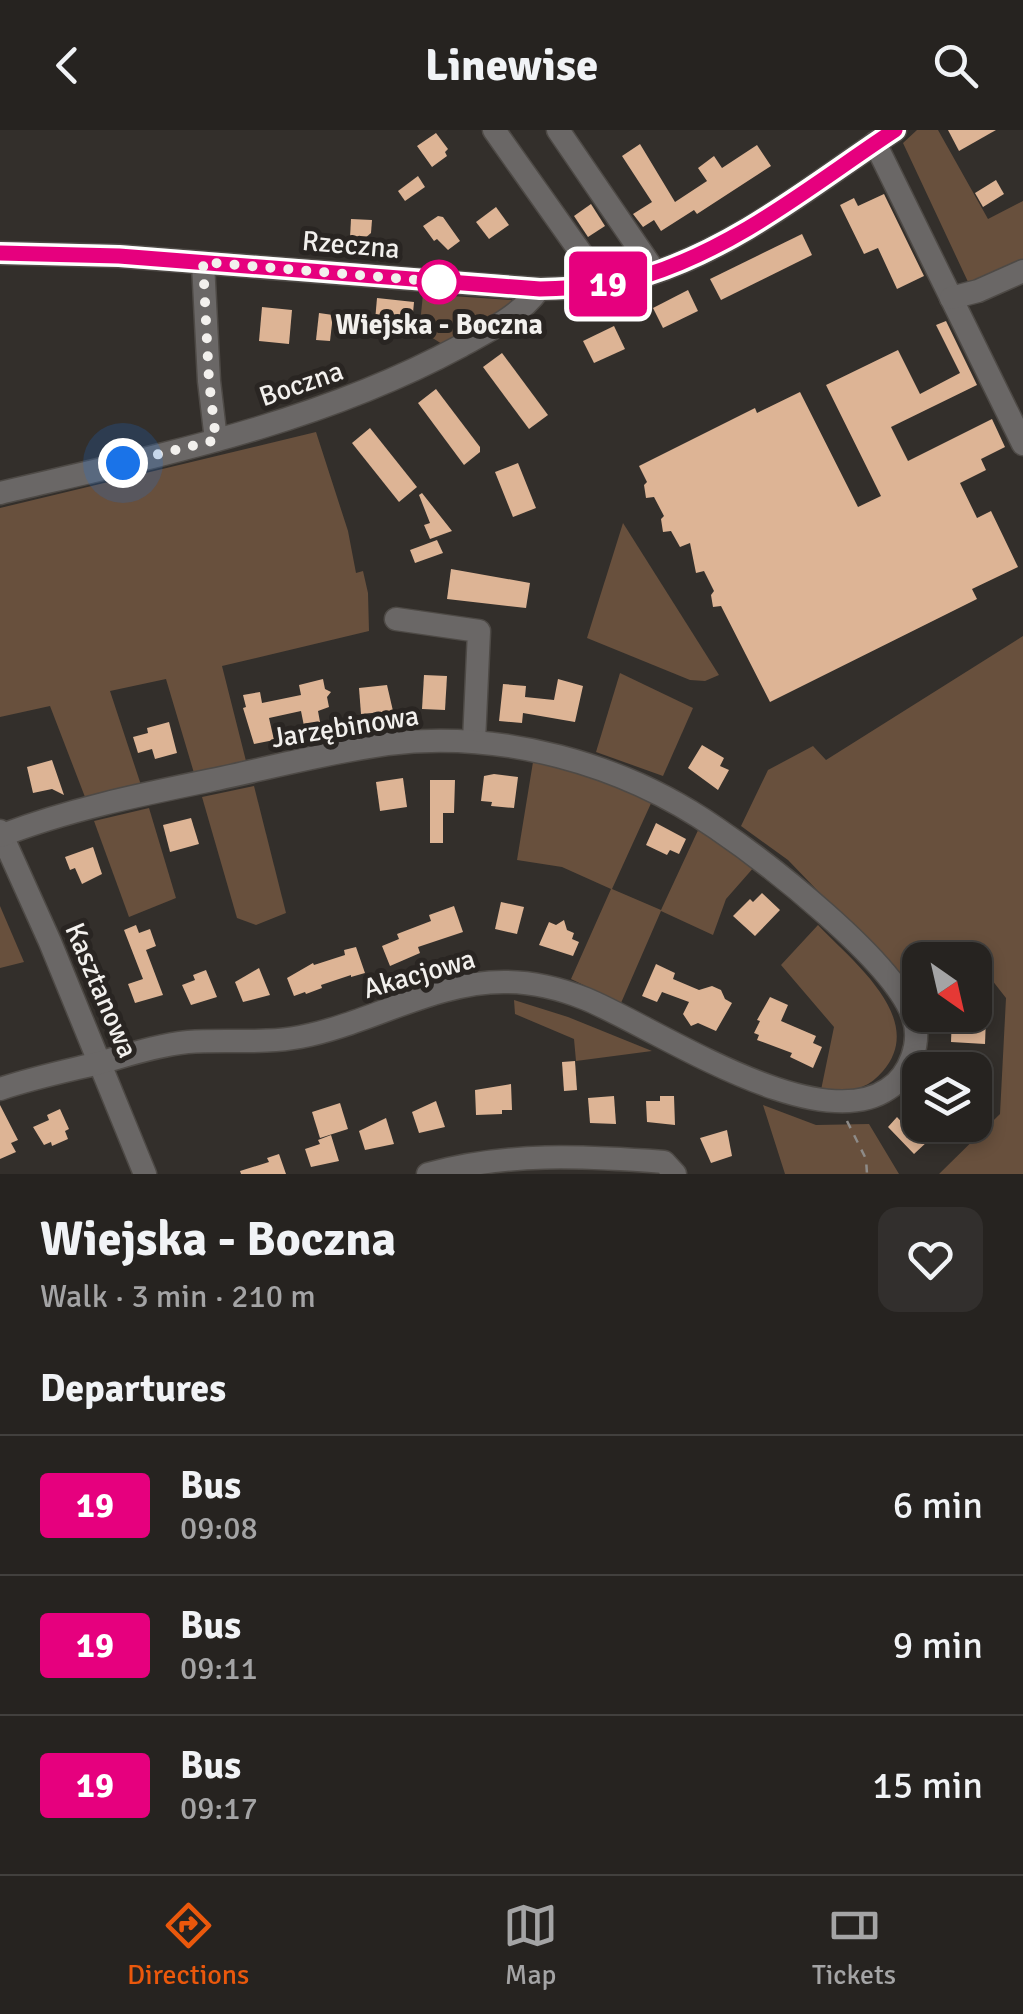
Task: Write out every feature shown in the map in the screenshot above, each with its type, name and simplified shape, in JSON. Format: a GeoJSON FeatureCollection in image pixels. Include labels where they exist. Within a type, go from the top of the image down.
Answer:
{"type":"FeatureCollection","features":[{"type":"Feature","properties":{"kind":"street"},"geometry":{"type":"LineString","coordinates":[[494,130],[591,267],[592,286]]}},
{"type":"Feature","properties":{"kind":"street"},"geometry":{"type":"LineString","coordinates":[[558,130],[655,272]]}},
{"type":"Feature","properties":{"kind":"street"},"geometry":{"type":"LineString","coordinates":[[885,137],[951,298],[1023,444]]}},
{"type":"Feature","properties":{"kind":"street","name":"Rzeczna"},"geometry":{"type":"LineString","coordinates":[[0,253],[203,262],[540,289],[592,286],[655,272],[738,234],[885,137]]}},
{"type":"Feature","properties":{"kind":"street"},"geometry":{"type":"LineString","coordinates":[[203,262],[216,440]]}},
{"type":"Feature","properties":{"kind":"street"},"geometry":{"type":"LineString","coordinates":[[951,298],[1023,271]]}},
{"type":"Feature","properties":{"kind":"street","name":"Boczna"},"geometry":{"type":"LineString","coordinates":[[0,492],[274,425],[386,385],[506,320],[528,306],[540,289]]}},
{"type":"Feature","properties":{"kind":"street"},"geometry":{"type":"LineString","coordinates":[[396,618],[479,631],[474,741]]}},
{"type":"Feature","properties":{"kind":"street","name":"Jarzębinowa"},"geometry":{"type":"LineString","coordinates":[[1,834],[122,799],[387,744],[474,741],[551,755],[629,780],[676,803],[757,857],[854,942],[902,995],[916,1034],[906,1071],[881,1094],[852,1102]]}},
{"type":"Feature","properties":{"kind":"street","name":"Kasztanowa"},"geometry":{"type":"LineString","coordinates":[[1,834],[144,1174]]}},
{"type":"Feature","properties":{"kind":"street","name":"Akacjowa"},"geometry":{"type":"LineString","coordinates":[[0,1088],[183,1043],[268,1042],[300,1037],[461,988],[516,982],[584,998],[761,1084],[810,1097],[852,1102]]}},
{"type":"Feature","properties":{"kind":"street"},"geometry":{"type":"LineString","coordinates":[[439,1173],[511,1158],[572,1156],[664,1162],[674,1174]]}},
{"type":"Feature","properties":{"kind":"path"},"geometry":{"type":"LineString","coordinates":[[852,1102],[846,1122],[866,1159],[867,1174]]}},
{"type":"Feature","properties":{"kind":"shaded area"},"geometry":{"type":"Polygon","coordinates":[[[917,130],[938,130],[988,219],[1023,201],[1023,268],[969,284],[903,143],[917,130]]]}},
{"type":"Feature","properties":{"kind":"shaded area"},"geometry":{"type":"Polygon","coordinates":[[[423,294],[511,300],[513,310],[442,344],[420,324],[423,294]]]}},
{"type":"Feature","properties":{"kind":"shaded area"},"geometry":{"type":"Polygon","coordinates":[[[316,432],[348,531],[356,573],[363,571],[369,631],[222,666],[246,761],[194,773],[166,679],[110,691],[141,785],[85,797],[50,706],[0,717],[0,508],[316,432]]]}},
{"type":"Feature","properties":{"kind":"shaded area"},"geometry":{"type":"Polygon","coordinates":[[[623,523],[719,675],[705,681],[690,680],[587,638],[623,523]]]}},
{"type":"Feature","properties":{"kind":"shaded area"},"geometry":{"type":"Polygon","coordinates":[[[1023,636],[1023,1174],[939,1174],[972,1142],[992,1142],[992,1122],[1000,1114],[1006,998],[992,980],[992,942],[902,942],[902,978],[788,860],[741,826],[768,770],[813,746],[826,760],[1023,636]]]}},
{"type":"Feature","properties":{"kind":"shaded area"},"geometry":{"type":"Polygon","coordinates":[[[620,673],[693,708],[663,776],[596,752],[620,673]]]}},
{"type":"Feature","properties":{"kind":"shaded area"},"geometry":{"type":"Polygon","coordinates":[[[533,762],[591,776],[653,799],[612,889],[661,910],[700,826],[755,866],[726,899],[713,935],[661,911],[621,1003],[571,979],[611,889],[562,867],[517,860],[533,762]]]}},
{"type":"Feature","properties":{"kind":"shaded area"},"geometry":{"type":"Polygon","coordinates":[[[254,786],[286,913],[256,925],[237,918],[202,797],[254,786]]]}},
{"type":"Feature","properties":{"kind":"shaded area"},"geometry":{"type":"Polygon","coordinates":[[[149,808],[176,898],[129,917],[94,821],[149,808]]]}},
{"type":"Feature","properties":{"kind":"shaded area"},"geometry":{"type":"Polygon","coordinates":[[[0,906],[24,962],[0,968],[0,906]]]}},
{"type":"Feature","properties":{"kind":"shaded area"},"geometry":{"type":"Polygon","coordinates":[[[818,925],[880,992],[896,1031],[894,1051],[883,1071],[870,1083],[855,1089],[821,1090],[834,1027],[781,965],[818,925]]]}},
{"type":"Feature","properties":{"kind":"shaded area"},"geometry":{"type":"Polygon","coordinates":[[[514,1000],[652,1051],[576,1061],[574,1039],[515,1014],[514,1000]]]}},
{"type":"Feature","properties":{"kind":"shaded area"},"geometry":{"type":"Polygon","coordinates":[[[763,1105],[816,1125],[869,1124],[899,1174],[785,1174],[763,1105]]]}},
{"type":"Feature","properties":{"kind":"building"},"geometry":{"type":"Polygon","coordinates":[[[948,130],[996,130],[959,151],[948,130]]]}},
{"type":"Feature","properties":{"kind":"building"},"geometry":{"type":"Polygon","coordinates":[[[436,133],[448,149],[447,156],[432,167],[417,146],[436,133]]]}},
{"type":"Feature","properties":{"kind":"building"},"geometry":{"type":"Polygon","coordinates":[[[640,144],[675,202],[707,181],[698,168],[714,156],[722,168],[757,145],[771,166],[697,214],[694,210],[661,231],[654,220],[643,227],[633,214],[652,202],[622,156],[640,144]]]}},
{"type":"Feature","properties":{"kind":"building"},"geometry":{"type":"Polygon","coordinates":[[[418,176],[425,187],[405,201],[398,191],[418,176]]]}},
{"type":"Feature","properties":{"kind":"building"},"geometry":{"type":"Polygon","coordinates":[[[996,180],[1004,194],[983,207],[975,193],[996,180]]]}},
{"type":"Feature","properties":{"kind":"building"},"geometry":{"type":"Polygon","coordinates":[[[884,194],[924,276],[897,289],[878,248],[864,254],[840,205],[854,198],[858,206],[884,194]]]}},
{"type":"Feature","properties":{"kind":"building"},"geometry":{"type":"Polygon","coordinates":[[[591,204],[605,226],[588,237],[574,216],[591,204]]]}},
{"type":"Feature","properties":{"kind":"building"},"geometry":{"type":"Polygon","coordinates":[[[496,207],[509,225],[489,239],[476,222],[496,207]]]}},
{"type":"Feature","properties":{"kind":"building"},"geometry":{"type":"Polygon","coordinates":[[[443,217],[460,241],[448,250],[437,239],[434,241],[423,226],[443,217]]]}},
{"type":"Feature","properties":{"kind":"building"},"geometry":{"type":"Polygon","coordinates":[[[351,219],[372,220],[371,233],[364,239],[350,238],[351,219]]]}},
{"type":"Feature","properties":{"kind":"building"},"geometry":{"type":"Polygon","coordinates":[[[802,234],[812,255],[721,300],[710,279],[802,234]]]}},
{"type":"Feature","properties":{"kind":"building"},"geometry":{"type":"Polygon","coordinates":[[[688,290],[698,311],[663,328],[653,308],[688,290]]]}},
{"type":"Feature","properties":{"kind":"building"},"geometry":{"type":"Polygon","coordinates":[[[377,298],[414,302],[412,324],[375,321],[377,298]]]}},
{"type":"Feature","properties":{"kind":"building"},"geometry":{"type":"Polygon","coordinates":[[[262,307],[292,310],[289,344],[259,341],[262,307]]]}},
{"type":"Feature","properties":{"kind":"building"},"geometry":{"type":"Polygon","coordinates":[[[319,313],[333,315],[330,341],[316,340],[319,313]]]}},
{"type":"Feature","properties":{"kind":"building"},"geometry":{"type":"Polygon","coordinates":[[[946,321],[977,385],[891,427],[908,461],[992,419],[1005,447],[981,459],[986,470],[960,483],[977,518],[991,511],[1018,567],[972,589],[977,599],[770,702],[721,606],[713,607],[714,591],[704,571],[696,573],[690,543],[680,547],[671,531],[663,532],[664,516],[654,497],[646,498],[647,482],[639,466],[755,408],[757,413],[800,392],[858,507],[881,496],[826,385],[898,350],[920,394],[960,373],[936,325],[946,321]]]}},
{"type":"Feature","properties":{"kind":"building"},"geometry":{"type":"Polygon","coordinates":[[[614,326],[625,349],[594,363],[583,341],[614,326]]]}},
{"type":"Feature","properties":{"kind":"building"},"geometry":{"type":"Polygon","coordinates":[[[502,353],[548,415],[529,429],[483,367],[502,353]]]}},
{"type":"Feature","properties":{"kind":"building"},"geometry":{"type":"Polygon","coordinates":[[[436,389],[480,447],[480,452],[464,465],[418,403],[436,389]]]}},
{"type":"Feature","properties":{"kind":"building"},"geometry":{"type":"Polygon","coordinates":[[[370,428],[417,487],[399,502],[352,443],[370,428]]]}},
{"type":"Feature","properties":{"kind":"building"},"geometry":{"type":"Polygon","coordinates":[[[518,463],[536,508],[513,517],[495,472],[518,463]]]}},
{"type":"Feature","properties":{"kind":"building"},"geometry":{"type":"Polygon","coordinates":[[[422,493],[452,531],[430,539],[424,525],[430,523],[419,495],[422,493]]]}},
{"type":"Feature","properties":{"kind":"building"},"geometry":{"type":"Polygon","coordinates":[[[437,540],[443,553],[415,563],[410,550],[437,540]]]}},
{"type":"Feature","properties":{"kind":"building"},"geometry":{"type":"Polygon","coordinates":[[[451,569],[530,583],[526,608],[447,599],[451,569]]]}},
{"type":"Feature","properties":{"kind":"building"},"geometry":{"type":"Polygon","coordinates":[[[424,675],[447,676],[445,710],[422,709],[424,675]]]}},
{"type":"Feature","properties":{"kind":"building"},"geometry":{"type":"Polygon","coordinates":[[[323,679],[325,689],[331,692],[327,697],[329,707],[318,711],[320,722],[304,726],[301,711],[269,718],[274,740],[254,744],[243,695],[260,692],[262,703],[301,695],[299,685],[323,679]]]}},
{"type":"Feature","properties":{"kind":"building"},"geometry":{"type":"Polygon","coordinates":[[[558,679],[583,686],[575,722],[523,713],[522,723],[499,721],[503,684],[526,686],[525,697],[554,700],[558,679]]]}},
{"type":"Feature","properties":{"kind":"building"},"geometry":{"type":"Polygon","coordinates":[[[387,685],[393,711],[361,714],[359,688],[387,685]]]}},
{"type":"Feature","properties":{"kind":"building"},"geometry":{"type":"Polygon","coordinates":[[[169,722],[177,753],[155,759],[152,749],[138,753],[133,737],[169,722]]]}},
{"type":"Feature","properties":{"kind":"building"},"geometry":{"type":"Polygon","coordinates":[[[702,745],[724,758],[720,766],[729,770],[718,790],[688,768],[702,745]]]}},
{"type":"Feature","properties":{"kind":"building"},"geometry":{"type":"Polygon","coordinates":[[[52,760],[64,795],[52,789],[33,793],[27,767],[52,760]]]}},
{"type":"Feature","properties":{"kind":"building"},"geometry":{"type":"Polygon","coordinates":[[[484,776],[518,777],[514,808],[481,801],[484,776]]]}},
{"type":"Feature","properties":{"kind":"building"},"geometry":{"type":"Polygon","coordinates":[[[403,778],[407,807],[380,811],[376,782],[403,778]]]}},
{"type":"Feature","properties":{"kind":"building"},"geometry":{"type":"Polygon","coordinates":[[[430,780],[455,780],[454,813],[443,813],[443,843],[430,843],[430,780]]]}},
{"type":"Feature","properties":{"kind":"building"},"geometry":{"type":"Polygon","coordinates":[[[191,818],[199,844],[170,852],[163,825],[191,818]]]}},
{"type":"Feature","properties":{"kind":"building"},"geometry":{"type":"Polygon","coordinates":[[[656,823],[686,839],[679,854],[670,850],[667,855],[646,845],[656,823]]]}},
{"type":"Feature","properties":{"kind":"building"},"geometry":{"type":"Polygon","coordinates":[[[93,847],[102,874],[82,884],[65,857],[93,847]]]}},
{"type":"Feature","properties":{"kind":"building"},"geometry":{"type":"Polygon","coordinates":[[[762,893],[780,910],[755,936],[733,916],[762,893]]]}},
{"type":"Feature","properties":{"kind":"building"},"geometry":{"type":"Polygon","coordinates":[[[501,902],[524,907],[517,934],[495,929],[501,902]]]}},
{"type":"Feature","properties":{"kind":"building"},"geometry":{"type":"Polygon","coordinates":[[[454,906],[463,932],[418,947],[420,953],[390,966],[382,946],[399,939],[397,934],[431,921],[429,915],[454,906]]]}},
{"type":"Feature","properties":{"kind":"building"},"geometry":{"type":"Polygon","coordinates":[[[564,920],[567,930],[574,933],[572,939],[579,942],[573,956],[539,945],[549,922],[556,925],[564,920]]]}},
{"type":"Feature","properties":{"kind":"building"},"geometry":{"type":"Polygon","coordinates":[[[136,925],[139,933],[150,929],[156,946],[146,950],[163,995],[135,1003],[128,984],[143,979],[124,930],[136,925]]]}},
{"type":"Feature","properties":{"kind":"building"},"geometry":{"type":"Polygon","coordinates":[[[356,947],[365,973],[294,996],[287,978],[313,963],[345,955],[344,950],[356,947]]]}},
{"type":"Feature","properties":{"kind":"building"},"geometry":{"type":"Polygon","coordinates":[[[656,964],[675,973],[673,979],[699,990],[712,986],[721,990],[732,1003],[716,1031],[698,1023],[691,1026],[683,1014],[689,1002],[662,992],[657,1002],[642,996],[656,964]]]}},
{"type":"Feature","properties":{"kind":"building"},"geometry":{"type":"Polygon","coordinates":[[[259,968],[270,995],[243,1002],[235,982],[259,968]]]}},
{"type":"Feature","properties":{"kind":"building"},"geometry":{"type":"Polygon","coordinates":[[[206,970],[217,997],[191,1005],[182,985],[206,970]]]}},
{"type":"Feature","properties":{"kind":"building"},"geometry":{"type":"Polygon","coordinates":[[[770,997],[788,1005],[781,1021],[816,1036],[813,1043],[822,1047],[813,1068],[790,1057],[792,1053],[757,1040],[757,1020],[770,997]]]}},
{"type":"Feature","properties":{"kind":"building"},"geometry":{"type":"Polygon","coordinates":[[[951,1032],[985,1032],[985,1044],[951,1042],[951,1032]]]}},
{"type":"Feature","properties":{"kind":"building"},"geometry":{"type":"Polygon","coordinates":[[[575,1061],[577,1090],[564,1091],[562,1062],[575,1061]]]}},
{"type":"Feature","properties":{"kind":"building"},"geometry":{"type":"Polygon","coordinates":[[[511,1084],[512,1110],[476,1115],[475,1090],[511,1084]]]}},
{"type":"Feature","properties":{"kind":"building"},"geometry":{"type":"Polygon","coordinates":[[[614,1096],[616,1124],[590,1123],[588,1098],[614,1096]]]}},
{"type":"Feature","properties":{"kind":"building"},"geometry":{"type":"Polygon","coordinates":[[[660,1096],[674,1096],[675,1125],[647,1122],[646,1101],[660,1101],[660,1096]]]}},
{"type":"Feature","properties":{"kind":"building"},"geometry":{"type":"Polygon","coordinates":[[[436,1101],[445,1127],[419,1133],[412,1112],[436,1101]]]}},
{"type":"Feature","properties":{"kind":"building"},"geometry":{"type":"Polygon","coordinates":[[[340,1103],[348,1129],[320,1138],[312,1112],[340,1103]]]}},
{"type":"Feature","properties":{"kind":"building"},"geometry":{"type":"Polygon","coordinates":[[[0,1105],[18,1140],[11,1143],[16,1152],[0,1159],[0,1105]]]}},
{"type":"Feature","properties":{"kind":"building"},"geometry":{"type":"Polygon","coordinates":[[[60,1109],[69,1129],[65,1131],[68,1139],[44,1145],[33,1127],[49,1120],[47,1115],[60,1109]]]}},
{"type":"Feature","properties":{"kind":"building"},"geometry":{"type":"Polygon","coordinates":[[[897,1117],[902,1122],[902,1142],[888,1127],[897,1117]]]}},
{"type":"Feature","properties":{"kind":"building"},"geometry":{"type":"Polygon","coordinates":[[[386,1118],[394,1144],[365,1150],[359,1131],[386,1118]]]}},
{"type":"Feature","properties":{"kind":"building"},"geometry":{"type":"Polygon","coordinates":[[[727,1130],[732,1156],[711,1163],[700,1138],[727,1130]]]}},
{"type":"Feature","properties":{"kind":"building"},"geometry":{"type":"Polygon","coordinates":[[[331,1135],[339,1161],[311,1167],[305,1149],[331,1135]]]}},
{"type":"Feature","properties":{"kind":"building"},"geometry":{"type":"Polygon","coordinates":[[[902,1142],[927,1142],[914,1154],[902,1142]]]}},
{"type":"Feature","properties":{"kind":"building"},"geometry":{"type":"Polygon","coordinates":[[[279,1154],[286,1174],[241,1174],[240,1171],[269,1162],[267,1158],[279,1154]]]}},
{"type":"Feature","properties":{"kind":"bus line","name":"19"},"geometry":{"type":"LineString","coordinates":[[0,253],[119,256],[540,289],[607,285],[646,276],[712,248],[895,130]]}},
{"type":"Feature","properties":{"kind":"place","name":"Wiejska - Boczna"},"geometry":{"type":"Point","coordinates":[439,282]}},
{"type":"Feature","properties":{"kind":"route"},"geometry":{"type":"LineString","coordinates":[[123,463],[216,440],[203,262],[439,282]]}}]}
